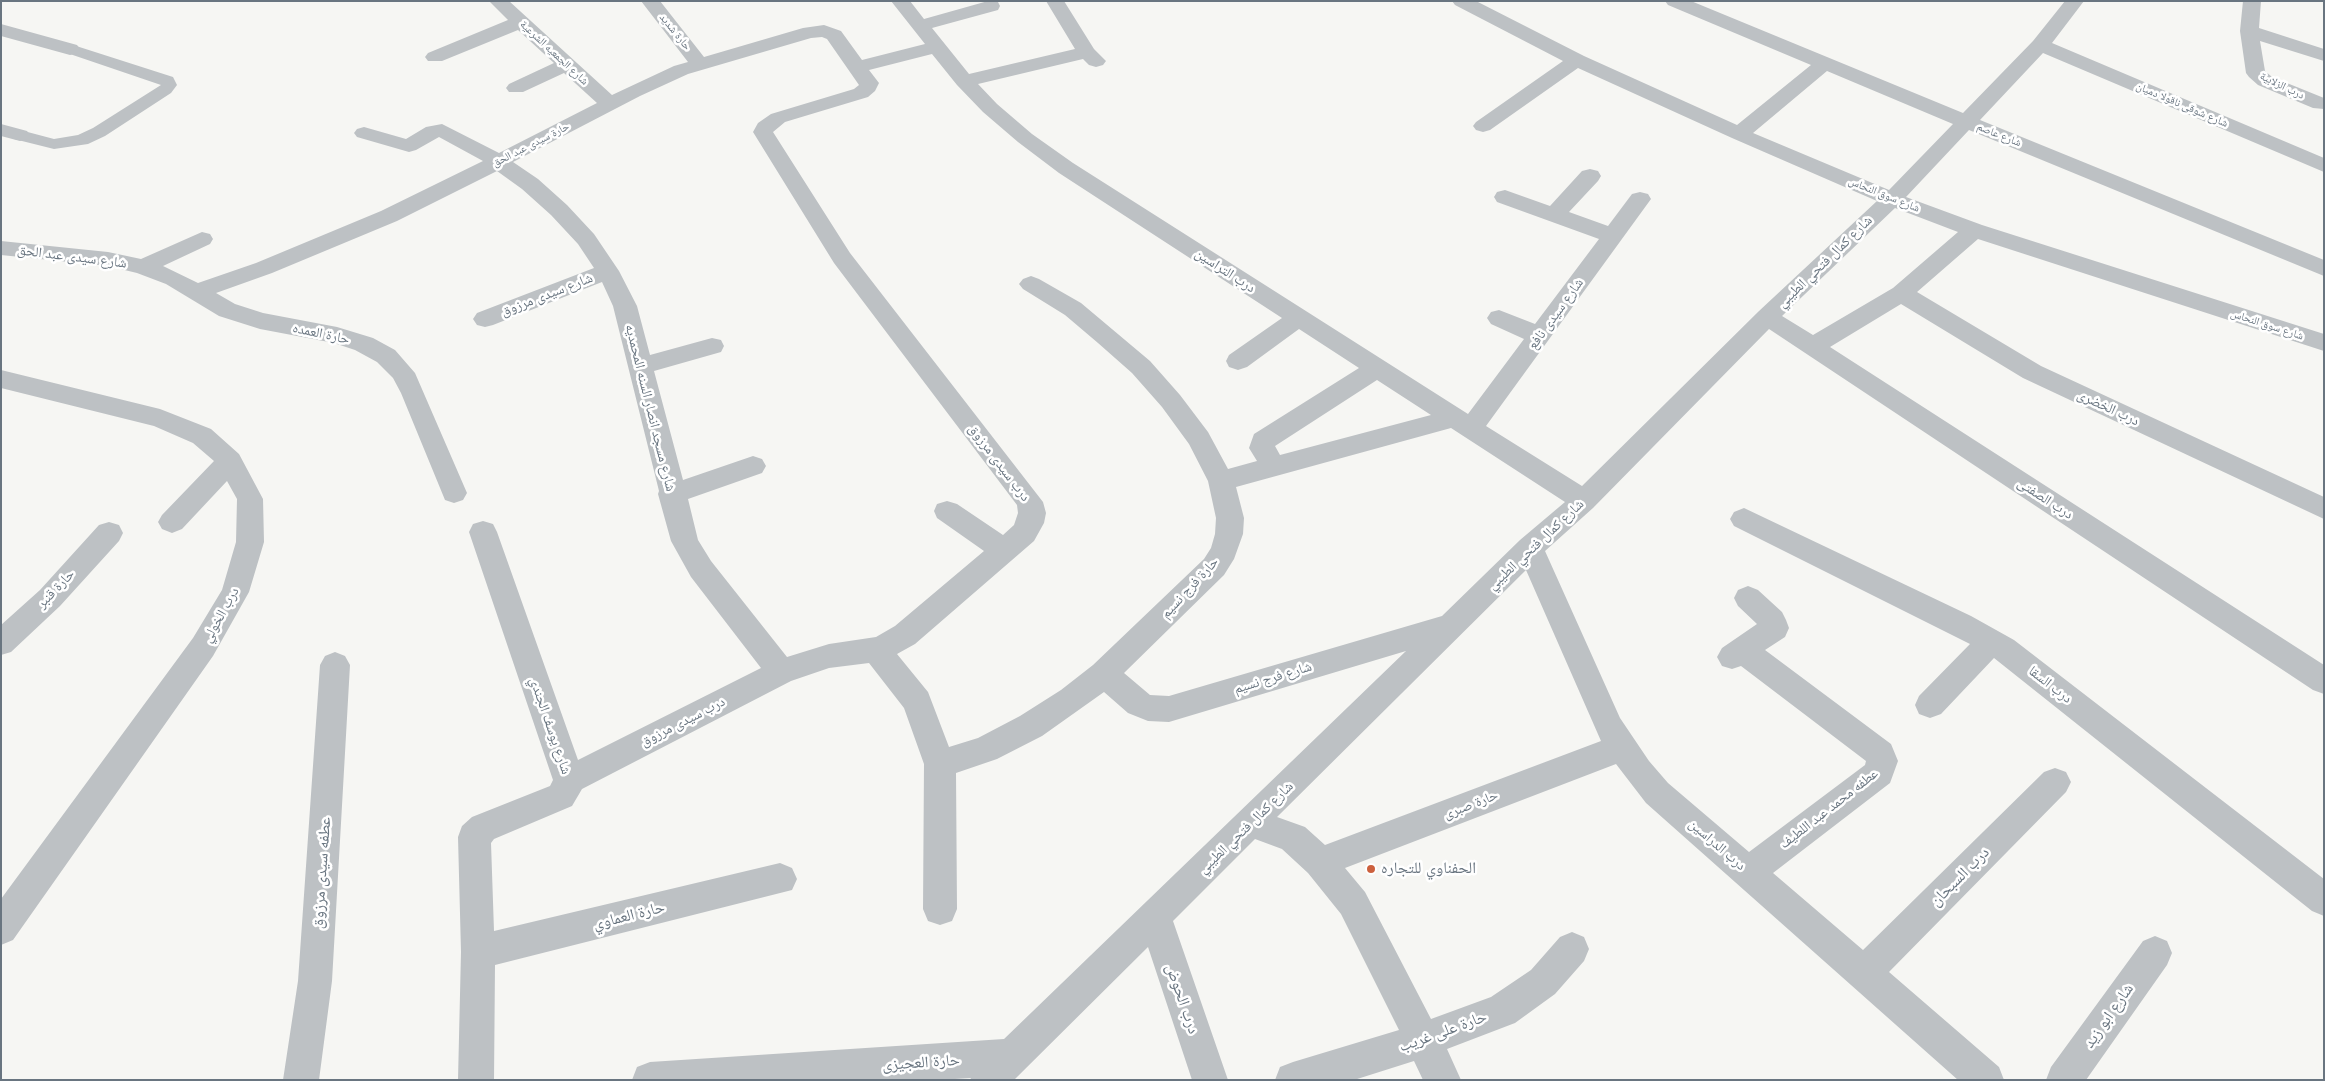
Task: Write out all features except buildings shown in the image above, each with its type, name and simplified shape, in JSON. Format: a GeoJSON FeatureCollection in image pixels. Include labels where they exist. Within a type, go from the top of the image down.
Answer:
{"type":"FeatureCollection","features":[{"type":"Feature","properties":{"kind":"street","name":"شارع الجمعيه الشرعية"},"geometry":{"type":"LineString","coordinates":[[498,1],[610,104]]}},
{"type":"Feature","properties":{"kind":"street","name":"حارة شديد"},"geometry":{"type":"LineString","coordinates":[[650,1],[699,63]]}},
{"type":"Feature","properties":{"kind":"street","name":"درب التراسين"},"geometry":{"type":"LineString","coordinates":[[900,1],[964,81],[1025,138],[1066,168],[1584,501]]}},
{"type":"Feature","properties":{"kind":"street"},"geometry":{"type":"LineString","coordinates":[[964,81],[1092,56],[1055,1]]}},
{"type":"Feature","properties":{"kind":"street","name":"شارع سوق النحاس"},"geometry":{"type":"LineString","coordinates":[[1461,1],[1577,60],[1739,134],[1892,199],[1974,230],[2324,343]]}},
{"type":"Feature","properties":{"kind":"street","name":"شارع عاصم"},"geometry":{"type":"LineString","coordinates":[[1674,1],[2324,269]]}},
{"type":"Feature","properties":{"kind":"street","name":"شارع كمال فتحي الطيبي"},"geometry":{"type":"LineString","coordinates":[[1000,1068],[1252,823],[1530,548],[1584,501],[1767,317],[1892,199],[2040,45],[2074,1]]}},
{"type":"Feature","properties":{"kind":"street","name":"درب الزلابية"},"geometry":{"type":"LineString","coordinates":[[2252,1],[2250,31],[2254,70],[2260,77],[2320,104]]}},
{"type":"Feature","properties":{"kind":"street"},"geometry":{"type":"LineString","coordinates":[[920,26],[991,6]]}},
{"type":"Feature","properties":{"kind":"street"},"geometry":{"type":"LineString","coordinates":[[435,56],[520,22]]}},
{"type":"Feature","properties":{"kind":"street"},"geometry":{"type":"LineString","coordinates":[[1,30],[70,49]]}},
{"type":"Feature","properties":{"kind":"street","name":"حارة سيدى عبد الحق"},"geometry":{"type":"LineString","coordinates":[[196,292],[337,239],[438,193],[657,80],[699,63],[817,31],[834,35],[857,67]]}},
{"type":"Feature","properties":{"kind":"street"},"geometry":{"type":"LineString","coordinates":[[2250,31],[2324,56]]}},
{"type":"Feature","properties":{"kind":"street","name":"شارع شوقى ناقولا دميان"},"geometry":{"type":"LineString","coordinates":[[2040,45],[2324,166]]}},
{"type":"Feature","properties":{"kind":"street"},"geometry":{"type":"LineString","coordinates":[[857,67],[936,47]]}},
{"type":"Feature","properties":{"kind":"street"},"geometry":{"type":"LineString","coordinates":[[1483,126],[1577,60]]}},
{"type":"Feature","properties":{"kind":"street"},"geometry":{"type":"LineString","coordinates":[[1739,134],[1825,63]]}},
{"type":"Feature","properties":{"kind":"street"},"geometry":{"type":"LineString","coordinates":[[516,88],[567,64]]}},
{"type":"Feature","properties":{"kind":"street","name":"درب سيدى مرزوق"},"geometry":{"type":"LineString","coordinates":[[569,780],[781,672],[829,656],[876,650],[906,635],[1024,533],[1030,523],[1032,513],[1030,502],[842,258],[763,132],[765,127],[778,118],[865,90],[869,83],[857,67]]}},
{"type":"Feature","properties":{"kind":"street","name":"شارع مسجد انصار السنه المحمديه"},"geometry":{"type":"LineString","coordinates":[[364,133],[409,146],[433,131],[442,130],[498,162],[530,184],[560,210],[586,239],[608,272],[625,306],[679,527],[692,555],[781,672]]}},
{"type":"Feature","properties":{"kind":"street"},"geometry":{"type":"LineString","coordinates":[[1554,215],[1590,176]]}},
{"type":"Feature","properties":{"kind":"street"},"geometry":{"type":"LineString","coordinates":[[1505,197],[1613,236]]}},
{"type":"Feature","properties":{"kind":"street","name":"شارع سيدى نافع"},"geometry":{"type":"LineString","coordinates":[[1463,423],[1540,336],[1640,199]]}},
{"type":"Feature","properties":{"kind":"street"},"geometry":{"type":"LineString","coordinates":[[1812,346],[1901,293],[1974,230]]}},
{"type":"Feature","properties":{"kind":"street"},"geometry":{"type":"LineString","coordinates":[[144,267],[202,239]]}},
{"type":"Feature","properties":{"kind":"street","name":"شارع سيدى عبد الحق"},"geometry":{"type":"LineString","coordinates":[[1,248],[38,253],[108,258],[144,267],[174,279],[196,292]]}},
{"type":"Feature","properties":{"kind":"street","name":"شارع سيدى مرزوق"},"geometry":{"type":"LineString","coordinates":[[485,319],[608,272]]}},
{"type":"Feature","properties":{"kind":"street","name":"حارة فرج نسيم"},"geometry":{"type":"LineString","coordinates":[[940,764],[986,749],[1031,726],[1072,699],[1104,674],[1200,581],[1219,559],[1229,534],[1230,518],[1221,482],[1198,439],[1171,401],[1141,367],[1073,309],[1032,284]]}},
{"type":"Feature","properties":{"kind":"street","name":"حارة العمده"},"geometry":{"type":"LineString","coordinates":[[196,292],[235,313],[297,330],[337,335],[364,344],[386,356],[403,373],[413,393],[454,493]]}},
{"type":"Feature","properties":{"kind":"street","name":"درب الخضرى"},"geometry":{"type":"LineString","coordinates":[[1901,293],[2039,375],[2324,509]]}},
{"type":"Feature","properties":{"kind":"street","name":"درب الصفتى"},"geometry":{"type":"LineString","coordinates":[[1767,317],[2324,681]]}},
{"type":"Feature","properties":{"kind":"street"},"geometry":{"type":"LineString","coordinates":[[1238,361],[1299,318]]}},
{"type":"Feature","properties":{"kind":"street"},"geometry":{"type":"LineString","coordinates":[[1498,318],[1540,336]]}},
{"type":"Feature","properties":{"kind":"street"},"geometry":{"type":"LineString","coordinates":[[640,366],[712,346]]}},
{"type":"Feature","properties":{"kind":"street"},"geometry":{"type":"LineString","coordinates":[[1275,468],[1262,448],[1263,441],[1376,368]]}},
{"type":"Feature","properties":{"kind":"street","name":"درب الخولي"},"geometry":{"type":"LineString","coordinates":[[1,379],[160,418],[202,436],[230,461],[250,498],[250,542],[235,592],[204,647],[1,928]]}},
{"type":"Feature","properties":{"kind":"street"},"geometry":{"type":"LineString","coordinates":[[1221,482],[1463,423]]}},
{"type":"Feature","properties":{"kind":"street"},"geometry":{"type":"LineString","coordinates":[[172,522],[230,461]]}},
{"type":"Feature","properties":{"kind":"street"},"geometry":{"type":"LineString","coordinates":[[671,494],[753,466]]}},
{"type":"Feature","properties":{"kind":"street"},"geometry":{"type":"LineString","coordinates":[[947,511],[1004,550]]}},
{"type":"Feature","properties":{"kind":"street","name":"درب السقا"},"geometry":{"type":"LineString","coordinates":[[1744,519],[1961,624],[1991,641],[2017,659],[2324,900]]}},
{"type":"Feature","properties":{"kind":"street","name":"شارع يوسف الجندي"},"geometry":{"type":"LineString","coordinates":[[476,1080],[478,952],[474,837],[483,828],[561,796],[566,791],[569,780],[483,532]]}},
{"type":"Feature","properties":{"kind":"street","name":"حارة قنبر"},"geometry":{"type":"LineString","coordinates":[[1,643],[50,598],[109,533]]}},
{"type":"Feature","properties":{"kind":"street","name":"درب الدراسين"},"geometry":{"type":"LineString","coordinates":[[1530,548],[1609,727],[1621,748],[1657,792],[1986,1080]]}},
{"type":"Feature","properties":{"kind":"street","name":"عطفه محمد عبد اللطيف"},"geometry":{"type":"LineString","coordinates":[[1748,598],[1772,620],[1775,628],[1737,653],[1873,747],[1880,754],[1882,761],[1878,773],[1748,872]]}},
{"type":"Feature","properties":{"kind":"street","name":"شارع فرج نسيم"},"geometry":{"type":"LineString","coordinates":[[1104,674],[1139,704],[1148,708],[1169,709],[1452,625]]}},
{"type":"Feature","properties":{"kind":"street"},"geometry":{"type":"LineString","coordinates":[[1930,705],[1991,641]]}},
{"type":"Feature","properties":{"kind":"street"},"geometry":{"type":"LineString","coordinates":[[876,650],[917,701],[940,764],[940,909]]}},
{"type":"Feature","properties":{"kind":"street","name":"عطفه سيدى مرزوق"},"geometry":{"type":"LineString","coordinates":[[302,1080],[315,981],[335,666]]}},
{"type":"Feature","properties":{"kind":"street","name":"حارة صبرى"},"geometry":{"type":"LineString","coordinates":[[1320,862],[1621,748]]}},
{"type":"Feature","properties":{"kind":"street","name":"درب السبحان"},"geometry":{"type":"LineString","coordinates":[[1864,973],[2055,782]]}},
{"type":"Feature","properties":{"kind":"street"},"geometry":{"type":"LineString","coordinates":[[1252,823],[1293,838],[1320,862],[1353,903],[1443,1080]]}},
{"type":"Feature","properties":{"kind":"street","name":"حارة العماوي"},"geometry":{"type":"LineString","coordinates":[[478,952],[780,879]]}},
{"type":"Feature","properties":{"kind":"street","name":"درب الحوض"},"geometry":{"type":"LineString","coordinates":[[1154,917],[1210,1080]]}},
{"type":"Feature","properties":{"kind":"street","name":"حارة على غريب"},"geometry":{"type":"LineString","coordinates":[[1293,1080],[1422,1041],[1502,1010],[1543,982],[1572,949]]}},
{"type":"Feature","properties":{"kind":"street","name":"شارع ابو زيد"},"geometry":{"type":"LineString","coordinates":[[2064,1080],[2155,952]]}},
{"type":"Feature","properties":{"kind":"street","name":"حارة العجيزى"},"geometry":{"type":"LineString","coordinates":[[650,1080],[1000,1068]]}},
{"type":"Feature","properties":{"kind":"lane"},"geometry":{"type":"LineString","coordinates":[[11,132],[54,144],[82,140],[100,132],[165,90],[169,85],[167,80],[70,49]]}},
{"type":"Feature","properties":{"kind":"place","name":"الحفناوي للتجاره"},"geometry":{"type":"Point","coordinates":[1371,869]}}]}
